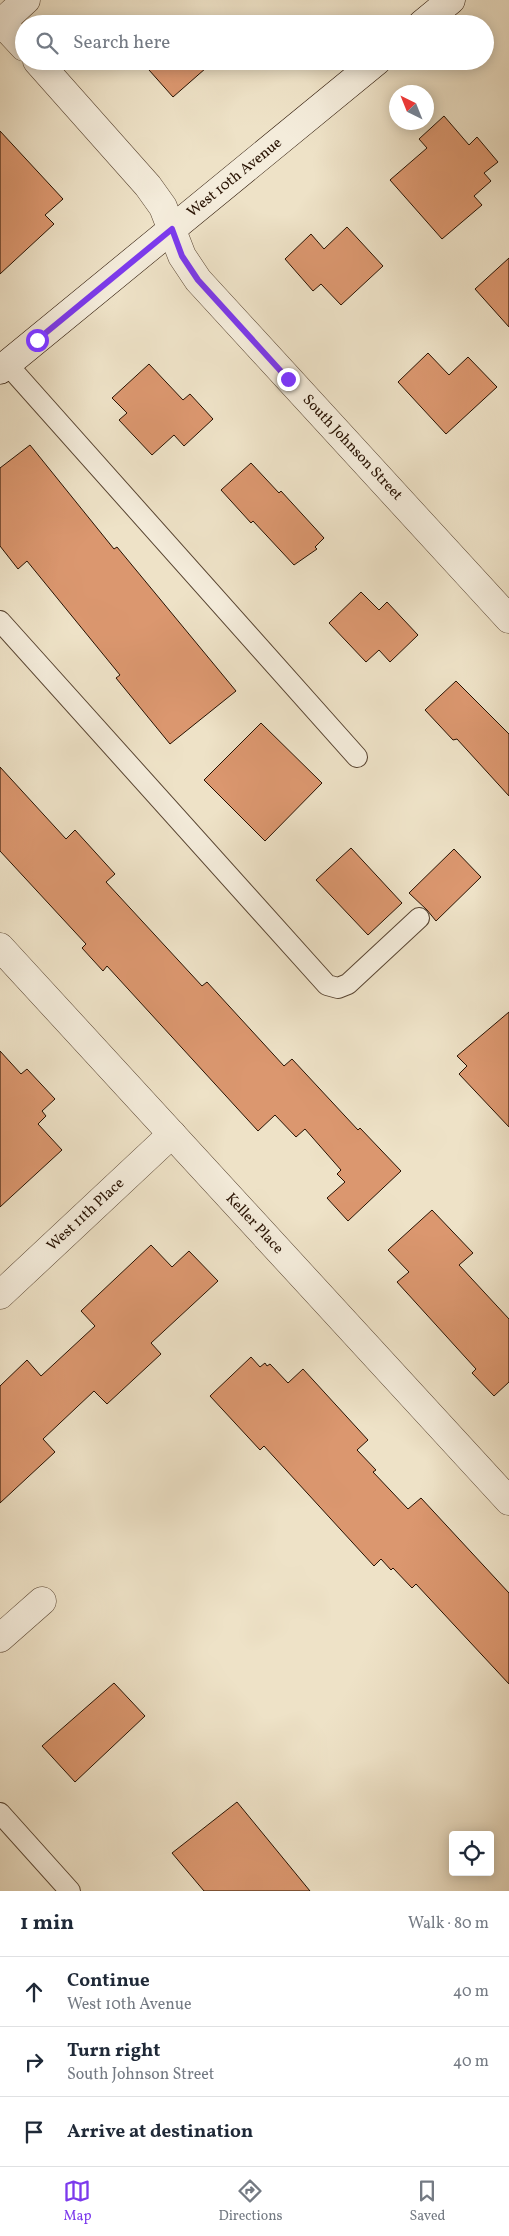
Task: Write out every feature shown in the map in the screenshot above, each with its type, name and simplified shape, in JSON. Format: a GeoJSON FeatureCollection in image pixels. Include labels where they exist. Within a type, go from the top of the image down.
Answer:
{"type":"FeatureCollection","features":[{"type":"Feature","properties":{"kind":"street"},"geometry":{"type":"LineString","coordinates":[[15,37],[1,22],[26,0]]}},
{"type":"Feature","properties":{"kind":"street"},"geometry":{"type":"LineString","coordinates":[[433,15],[451,0]]}},
{"type":"Feature","properties":{"kind":"street","name":"South Johnson Street"},"geometry":{"type":"LineString","coordinates":[[44,70],[148,186],[163,207],[182,256],[198,280],[509,619]]}},
{"type":"Feature","properties":{"kind":"street","name":"West 10th Avenue"},"geometry":{"type":"LineString","coordinates":[[4,367],[366,70]]}},
{"type":"Feature","properties":{"kind":"street","name":"Keller Place"},"geometry":{"type":"LineString","coordinates":[[0,947],[509,1501]]}},
{"type":"Feature","properties":{"kind":"street","name":"West 11th Place"},"geometry":{"type":"LineString","coordinates":[[0,1295],[172,1134]]}},
{"type":"Feature","properties":{"kind":"street"},"geometry":{"type":"LineString","coordinates":[[0,1638],[42,1601]]}},
{"type":"Feature","properties":{"kind":"lane"},"geometry":{"type":"LineString","coordinates":[[4,367],[357,757]]}},
{"type":"Feature","properties":{"kind":"lane"},"geometry":{"type":"LineString","coordinates":[[0,621],[327,985],[338,988],[348,984],[419,918]]}},
{"type":"Feature","properties":{"kind":"lane"},"geometry":{"type":"LineString","coordinates":[[0,1814],[70,1891]]}},
{"type":"Feature","properties":{"kind":"building"},"geometry":{"type":"Polygon","coordinates":[[[149,70],[204,70],[173,97],[149,70]]]}},
{"type":"Feature","properties":{"kind":"building"},"geometry":{"type":"Polygon","coordinates":[[[444,116],[469,145],[477,137],[498,162],[484,173],[491,181],[474,196],[482,205],[442,239],[390,180],[427,148],[419,139],[429,130],[434,130],[434,125],[444,116]]]}},
{"type":"Feature","properties":{"kind":"building"},"geometry":{"type":"Polygon","coordinates":[[[0,131],[63,199],[45,215],[54,224],[0,274],[0,131]]]}},
{"type":"Feature","properties":{"kind":"building"},"geometry":{"type":"Polygon","coordinates":[[[347,227],[383,266],[341,305],[321,284],[313,291],[285,259],[311,234],[324,249],[347,227]]]}},
{"type":"Feature","properties":{"kind":"building"},"geometry":{"type":"Polygon","coordinates":[[[509,258],[509,327],[475,289],[509,258]]]}},
{"type":"Feature","properties":{"kind":"building"},"geometry":{"type":"Polygon","coordinates":[[[428,353],[449,375],[468,357],[497,387],[446,434],[398,382],[428,353]]]}},
{"type":"Feature","properties":{"kind":"building"},"geometry":{"type":"Polygon","coordinates":[[[149,364],[183,400],[190,394],[213,419],[184,446],[174,435],[152,455],[119,420],[127,413],[112,398],[149,364]]]}},
{"type":"Feature","properties":{"kind":"building"},"geometry":{"type":"Polygon","coordinates":[[[30,445],[114,549],[117,547],[236,691],[170,744],[116,678],[120,675],[27,561],[18,569],[0,546],[0,468],[30,445]]]}},
{"type":"Feature","properties":{"kind":"building"},"geometry":{"type":"Polygon","coordinates":[[[251,463],[279,493],[281,491],[324,538],[315,547],[317,549],[294,565],[253,521],[251,523],[221,490],[251,463]]]}},
{"type":"Feature","properties":{"kind":"building"},"geometry":{"type":"Polygon","coordinates":[[[361,592],[379,610],[387,602],[418,635],[390,662],[379,650],[366,662],[329,623],[361,592]]]}},
{"type":"Feature","properties":{"kind":"building"},"geometry":{"type":"Polygon","coordinates":[[[456,681],[509,734],[509,796],[457,739],[453,740],[425,710],[456,681]]]}},
{"type":"Feature","properties":{"kind":"building"},"geometry":{"type":"Polygon","coordinates":[[[261,723],[322,783],[265,841],[204,780],[261,723]]]}},
{"type":"Feature","properties":{"kind":"building"},"geometry":{"type":"Polygon","coordinates":[[[0,767],[66,839],[75,830],[115,874],[106,882],[202,986],[207,982],[284,1066],[292,1059],[358,1130],[360,1128],[401,1171],[348,1221],[327,1198],[345,1182],[337,1174],[341,1170],[305,1129],[296,1137],[275,1115],[258,1131],[107,966],[103,971],[82,948],[86,944],[0,851],[0,767]]]}},
{"type":"Feature","properties":{"kind":"building"},"geometry":{"type":"Polygon","coordinates":[[[351,848],[402,903],[368,935],[316,880],[351,848]]]}},
{"type":"Feature","properties":{"kind":"building"},"geometry":{"type":"Polygon","coordinates":[[[454,849],[481,877],[436,921],[409,893],[454,849]]]}},
{"type":"Feature","properties":{"kind":"building"},"geometry":{"type":"Polygon","coordinates":[[[509,1012],[509,1127],[459,1074],[467,1066],[457,1056],[509,1012]]]}},
{"type":"Feature","properties":{"kind":"building"},"geometry":{"type":"Polygon","coordinates":[[[0,1051],[21,1074],[27,1069],[55,1099],[42,1111],[46,1116],[38,1124],[62,1150],[0,1207],[0,1051]]]}},
{"type":"Feature","properties":{"kind":"building"},"geometry":{"type":"Polygon","coordinates":[[[432,1210],[473,1253],[459,1265],[509,1319],[509,1382],[494,1396],[472,1373],[476,1369],[397,1282],[409,1272],[388,1250],[432,1210]]]}},
{"type":"Feature","properties":{"kind":"building"},"geometry":{"type":"Polygon","coordinates":[[[151,1245],[172,1267],[189,1251],[218,1281],[151,1343],[161,1354],[107,1404],[94,1391],[43,1439],[55,1452],[0,1503],[0,1386],[27,1360],[41,1376],[95,1326],[81,1311],[151,1245]]]}},
{"type":"Feature","properties":{"kind":"building"},"geometry":{"type":"Polygon","coordinates":[[[251,1357],[260,1367],[265,1363],[267,1366],[270,1364],[288,1383],[303,1369],[368,1440],[357,1450],[376,1470],[373,1472],[408,1509],[421,1498],[509,1593],[509,1684],[416,1584],[412,1588],[393,1568],[391,1570],[381,1559],[374,1566],[264,1446],[260,1450],[210,1396],[251,1357]]]}},
{"type":"Feature","properties":{"kind":"building"},"geometry":{"type":"Polygon","coordinates":[[[114,1683],[145,1716],[75,1782],[42,1746],[114,1683]]]}},
{"type":"Feature","properties":{"kind":"building"},"geometry":{"type":"Polygon","coordinates":[[[237,1802],[310,1891],[204,1891],[172,1853],[237,1802]]]}},
{"type":"Feature","properties":{"kind":"route"},"geometry":{"type":"LineString","coordinates":[[37,340],[172,229],[182,256],[198,280],[288,379]]}}]}
